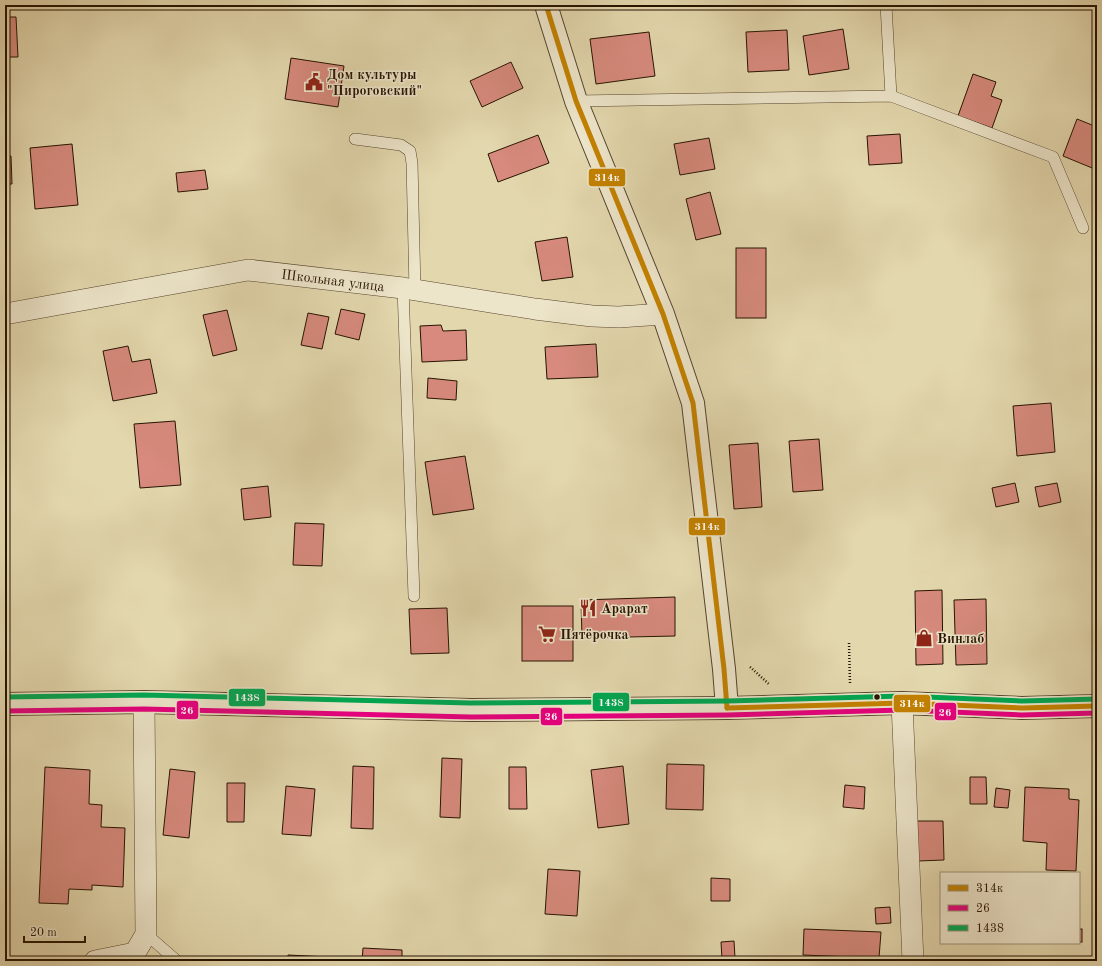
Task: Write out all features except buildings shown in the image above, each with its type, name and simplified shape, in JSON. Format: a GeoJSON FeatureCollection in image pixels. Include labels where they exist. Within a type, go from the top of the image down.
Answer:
{"type":"FeatureCollection","features":[{"type":"Feature","properties":{"kind":"street"},"geometry":{"type":"LineString","coordinates":[[546,5],[576,101],[663,314],[693,403],[724,669],[727,708]]}},
{"type":"Feature","properties":{"kind":"street","name":"Школьная улица"},"geometry":{"type":"LineString","coordinates":[[5,314],[248,270],[409,289],[535,309],[592,316],[618,317],[663,314]]}},
{"type":"Feature","properties":{"kind":"street"},"geometry":{"type":"LineString","coordinates":[[95,961],[135,953],[146,934],[144,702]]}},
{"type":"Feature","properties":{"kind":"street"},"geometry":{"type":"LineString","coordinates":[[5,704],[144,702],[471,710],[727,708],[902,703],[1022,708],[1097,706]]}},
{"type":"Feature","properties":{"kind":"street"},"geometry":{"type":"LineString","coordinates":[[902,703],[913,961]]}},
{"type":"Feature","properties":{"kind":"lane"},"geometry":{"type":"LineString","coordinates":[[886,5],[891,96]]}},
{"type":"Feature","properties":{"kind":"lane"},"geometry":{"type":"LineString","coordinates":[[576,101],[891,96],[1053,157],[1083,228]]}},
{"type":"Feature","properties":{"kind":"lane"},"geometry":{"type":"LineString","coordinates":[[355,139],[401,145],[410,151],[412,163],[409,289],[414,596]]}},
{"type":"Feature","properties":{"kind":"lane"},"geometry":{"type":"LineString","coordinates":[[146,934],[177,961]]}},
{"type":"Feature","properties":{"kind":"path"},"geometry":{"type":"LineString","coordinates":[[849,643],[850,684]]}},
{"type":"Feature","properties":{"kind":"path"},"geometry":{"type":"LineString","coordinates":[[750,667],[770,685]]}},
{"type":"Feature","properties":{"kind":"transit line","name":"314к"},"geometry":{"type":"LineString","coordinates":[[546,5],[576,101],[663,314],[693,403],[724,669],[727,708]]}},
{"type":"Feature","properties":{"kind":"transit line","name":"1438"},"geometry":{"type":"LineString","coordinates":[[5,697],[144,695],[471,703],[727,701],[902,696],[1022,701],[1097,699]]}},
{"type":"Feature","properties":{"kind":"transit line","name":"314к"},"geometry":{"type":"LineString","coordinates":[[727,708],[902,703],[1022,708],[1097,706]]}},
{"type":"Feature","properties":{"kind":"transit line","name":"26"},"geometry":{"type":"LineString","coordinates":[[5,711],[144,709],[471,717],[727,715],[902,710],[1022,715],[1097,713]]}},
{"type":"Feature","properties":{"kind":"place","name":"Дом культуры \"Пироговский\""},"geometry":{"type":"Point","coordinates":[314,82]}},
{"type":"Feature","properties":{"kind":"place","name":"Арарат"},"geometry":{"type":"Point","coordinates":[588,608]}},
{"type":"Feature","properties":{"kind":"place","name":"Пятёрочка"},"geometry":{"type":"Point","coordinates":[547,634]}},
{"type":"Feature","properties":{"kind":"place","name":"Винлаб"},"geometry":{"type":"Point","coordinates":[924,638]}}]}
